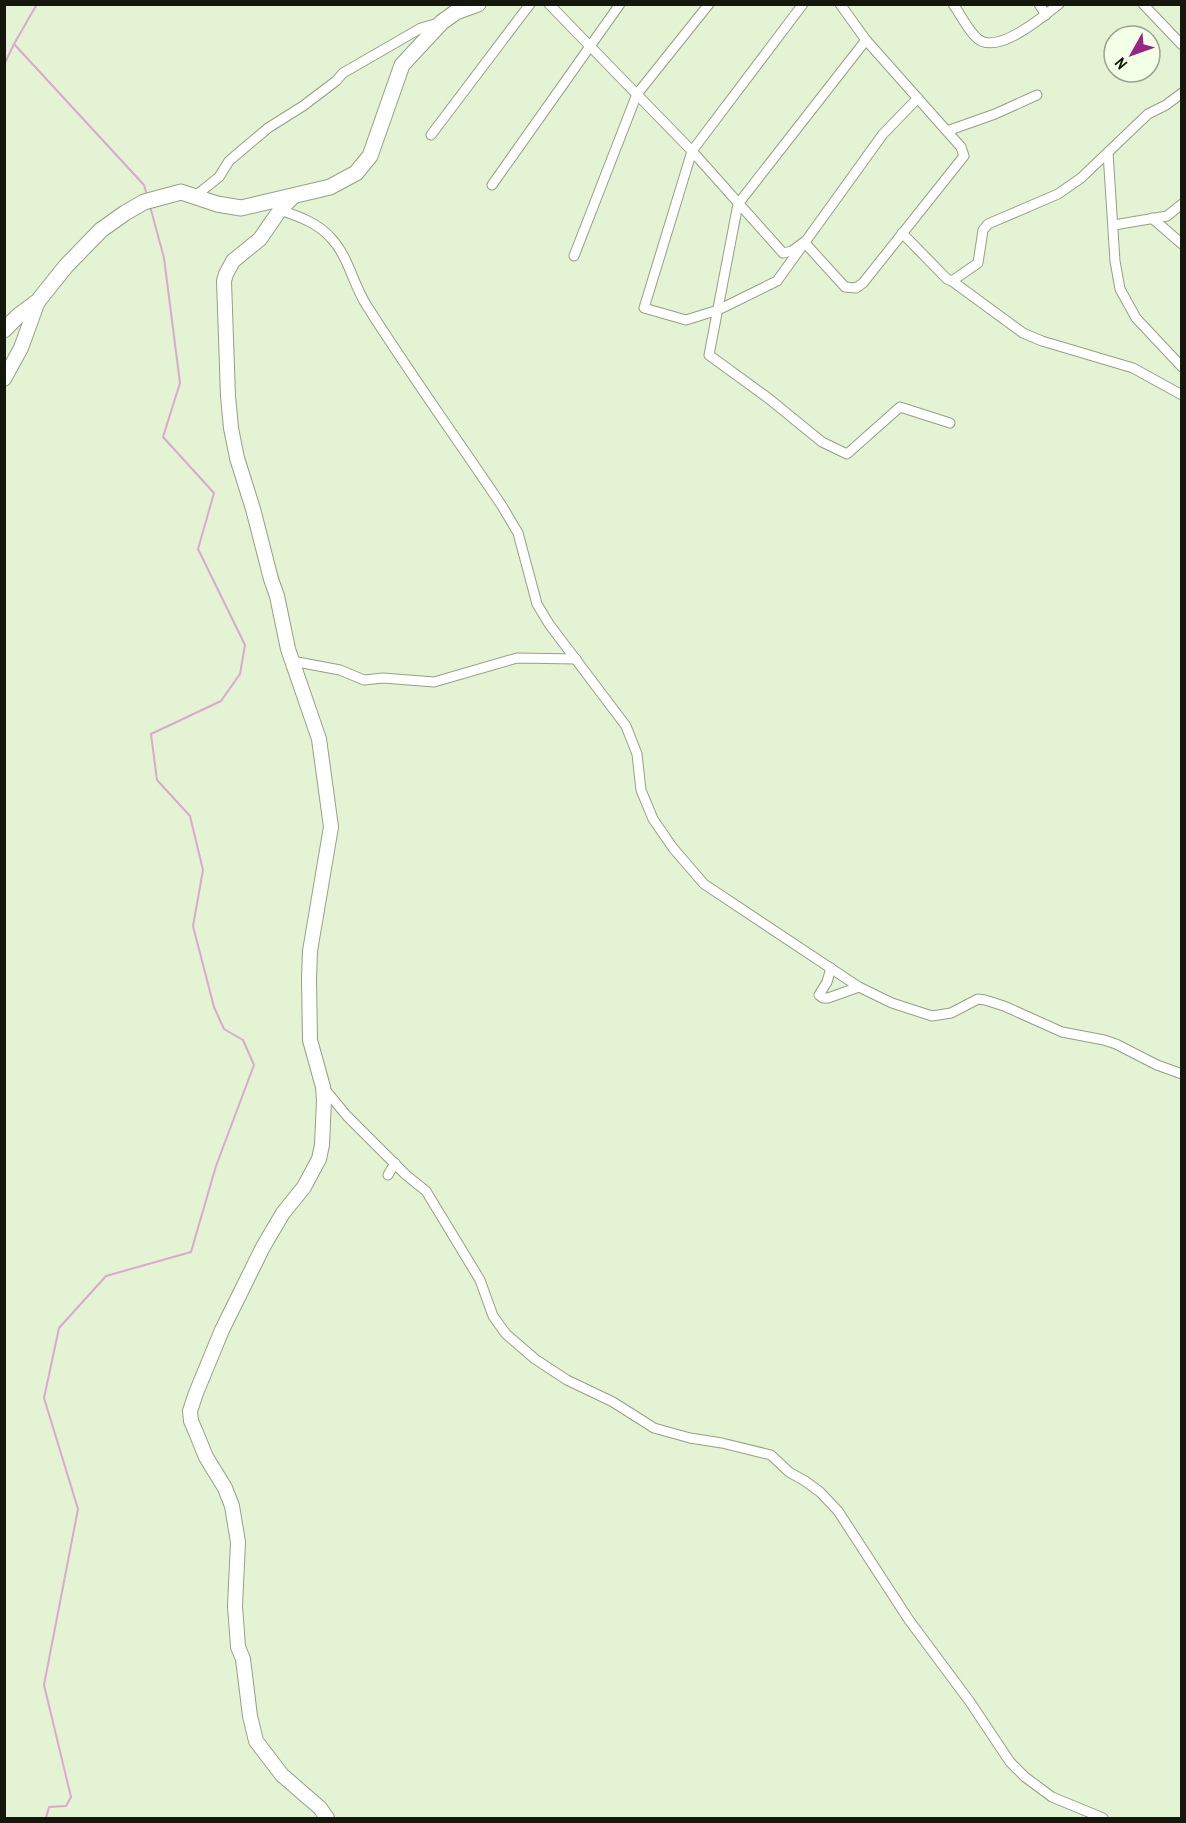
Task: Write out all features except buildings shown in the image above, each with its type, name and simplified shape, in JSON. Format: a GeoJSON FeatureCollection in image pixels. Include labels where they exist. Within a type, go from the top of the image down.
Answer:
{"type":"FeatureCollection","features":[{"type":"Feature","properties":{"kind":"main road"},"geometry":{"type":"LineString","coordinates":[[4,330],[38,301],[66,266],[101,230],[144,202],[181,192],[217,204],[242,208],[267,200],[330,187],[356,173],[370,156],[402,65],[442,22],[456,12],[478,4]]}},
{"type":"Feature","properties":{"kind":"street"},"geometry":{"type":"LineString","coordinates":[[431,135],[530,4]]}},
{"type":"Feature","properties":{"kind":"street"},"geometry":{"type":"LineString","coordinates":[[549,4],[692,151],[783,253],[792,251],[804,243]]}},
{"type":"Feature","properties":{"kind":"street"},"geometry":{"type":"LineString","coordinates":[[492,185],[620,4]]}},
{"type":"Feature","properties":{"kind":"street"},"geometry":{"type":"LineString","coordinates":[[573,256],[637,94],[709,4]]}},
{"type":"Feature","properties":{"kind":"street"},"geometry":{"type":"LineString","coordinates":[[803,4],[692,151],[644,308],[686,320],[718,310],[777,282],[883,134],[918,98]]}},
{"type":"Feature","properties":{"kind":"street"},"geometry":{"type":"LineString","coordinates":[[804,243],[845,287],[856,288],[863,283],[963,159],[961,147],[866,40],[840,4]]}},
{"type":"Feature","properties":{"kind":"street"},"geometry":{"type":"LineString","coordinates":[[953,4],[977,38],[985,43],[1005,41],[1059,4]]}},
{"type":"Feature","properties":{"kind":"street"},"geometry":{"type":"LineString","coordinates":[[1039,4],[1046,15]]}},
{"type":"Feature","properties":{"kind":"street"},"geometry":{"type":"LineString","coordinates":[[1143,4],[1182,45]]}},
{"type":"Feature","properties":{"kind":"street"},"geometry":{"type":"LineString","coordinates":[[194,197],[219,177],[229,161],[268,128],[303,106],[343,73],[421,28],[442,22]]}},
{"type":"Feature","properties":{"kind":"street"},"geometry":{"type":"LineString","coordinates":[[866,40],[738,204],[709,355],[768,398],[814,436],[847,454],[900,407],[950,423]]}},
{"type":"Feature","properties":{"kind":"street"},"geometry":{"type":"LineString","coordinates":[[952,281],[978,263],[983,230],[988,224],[1058,194],[1081,178],[1148,114],[1166,105],[1182,93]]}},
{"type":"Feature","properties":{"kind":"street"},"geometry":{"type":"LineString","coordinates":[[946,131],[995,114],[1037,95]]}},
{"type":"Feature","properties":{"kind":"street"},"geometry":{"type":"LineString","coordinates":[[1108,153],[1115,261],[1120,289],[1136,318],[1182,367]]}},
{"type":"Feature","properties":{"kind":"street"},"geometry":{"type":"LineString","coordinates":[[294,196],[280,210],[260,239],[229,267],[224,281],[225,317],[231,428],[237,458],[277,596],[292,661],[319,739],[331,827],[310,951],[309,979],[310,1040],[323,1087],[324,1132],[319,1159],[304,1187],[283,1213],[263,1247],[222,1330],[195,1393],[190,1411],[191,1421],[206,1457],[225,1488],[232,1506],[238,1542],[235,1606],[238,1647],[243,1659],[250,1716],[256,1741],[282,1775],[320,1808],[327,1818]]}},
{"type":"Feature","properties":{"kind":"street"},"geometry":{"type":"LineString","coordinates":[[1114,225],[1167,216],[1182,204]]}},
{"type":"Feature","properties":{"kind":"street"},"geometry":{"type":"LineString","coordinates":[[280,210],[302,217],[325,231],[333,239],[366,305],[518,533],[537,604],[626,726],[637,754],[641,790],[645,803],[672,848],[704,884],[859,987],[892,1003],[932,1016],[945,1015],[978,999],[985,1000],[1062,1032],[1104,1040],[1182,1074]]}},
{"type":"Feature","properties":{"kind":"street"},"geometry":{"type":"LineString","coordinates":[[1152,218],[1182,244]]}},
{"type":"Feature","properties":{"kind":"street"},"geometry":{"type":"LineString","coordinates":[[902,233],[946,279],[952,281],[1023,333],[1042,341],[1133,368],[1182,394]]}},
{"type":"Feature","properties":{"kind":"street"},"geometry":{"type":"LineString","coordinates":[[4,379],[21,348],[38,301]]}},
{"type":"Feature","properties":{"kind":"street"},"geometry":{"type":"LineString","coordinates":[[292,661],[340,670],[364,680],[383,678],[434,682],[517,658],[576,659]]}},
{"type":"Feature","properties":{"kind":"street"},"geometry":{"type":"LineString","coordinates":[[831,968],[819,995],[823,998],[859,987]]}},
{"type":"Feature","properties":{"kind":"street"},"geometry":{"type":"LineString","coordinates":[[323,1087],[347,1116],[426,1191],[480,1280],[493,1316],[506,1334],[535,1359],[613,1402],[654,1428],[771,1455],[789,1472],[820,1492],[838,1511],[909,1620],[984,1722],[1005,1756],[1025,1777],[1052,1797],[1103,1818]]}},
{"type":"Feature","properties":{"kind":"street"},"geometry":{"type":"LineString","coordinates":[[388,1175],[395,1163]]}},
{"type":"Feature","properties":{"kind":"street"},"geometry":{"type":"LineString","coordinates":[[984,1722],[993,1715]]}},
{"type":"Feature","properties":{"kind":"waterway"},"geometry":{"type":"LineString","coordinates":[[37,4],[14,44],[144,185],[147,195]]}},
{"type":"Feature","properties":{"kind":"waterway"},"geometry":{"type":"LineString","coordinates":[[4,65],[14,44]]}},
{"type":"Feature","properties":{"kind":"waterway"},"geometry":{"type":"LineString","coordinates":[[46,1818],[49,1807],[66,1806],[71,1797],[44,1685],[78,1509],[44,1398],[59,1328],[106,1276],[191,1252],[216,1166],[254,1065],[243,1040],[224,1029],[214,1007],[193,926],[203,870],[190,816],[157,780],[151,734],[221,701],[240,674],[245,645],[198,549],[214,493],[163,437],[180,383],[164,258],[150,206]]}}]}
